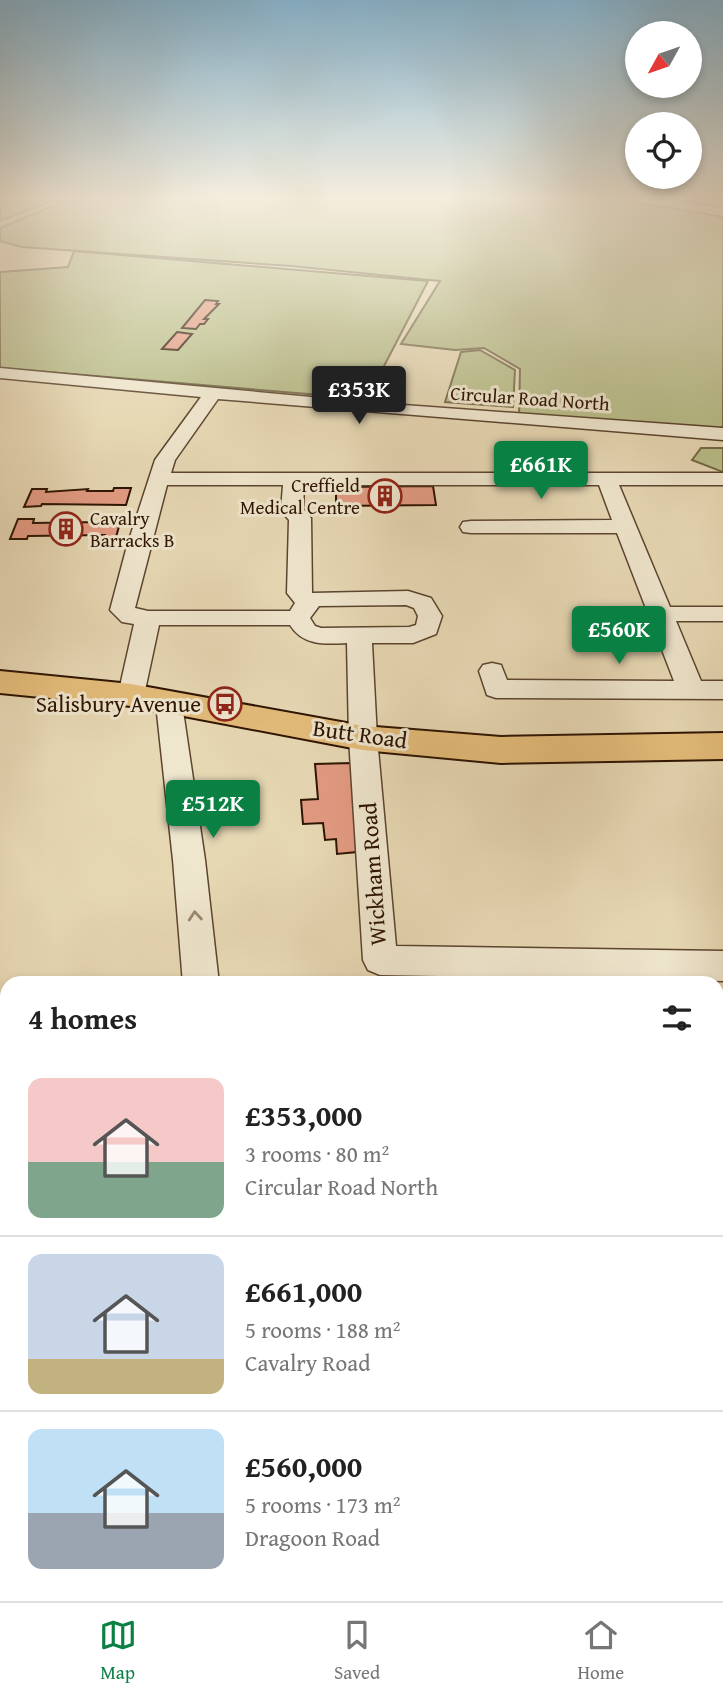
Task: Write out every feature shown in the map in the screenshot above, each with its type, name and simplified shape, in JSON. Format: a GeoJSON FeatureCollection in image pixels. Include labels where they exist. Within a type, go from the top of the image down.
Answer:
{"type":"FeatureCollection","features":[{"type":"Feature","properties":{"kind":"main road","name":"Butt Road"},"geometry":{"type":"LineString","coordinates":[[0,682],[131,695],[363,738],[501,750],[723,746]]}},
{"type":"Feature","properties":{"kind":"street","name":"Circular Road North"},"geometry":{"type":"LineString","coordinates":[[0,373],[723,434]]}},
{"type":"Feature","properties":{"kind":"street"},"geometry":{"type":"LineString","coordinates":[[214,393],[165,460],[132,567],[122,610],[131,617],[148,618],[303,610],[317,599],[408,598],[423,603],[430,616],[427,628],[413,635],[318,636],[306,631],[303,610],[299,593],[300,518],[292,511],[294,480]]}},
{"type":"Feature","properties":{"kind":"street"},"geometry":{"type":"LineString","coordinates":[[159,479],[723,479]]}},
{"type":"Feature","properties":{"kind":"street"},"geometry":{"type":"LineString","coordinates":[[607,480],[691,690]]}},
{"type":"Feature","properties":{"kind":"street"},"geometry":{"type":"LineString","coordinates":[[471,527],[625,526]]}},
{"type":"Feature","properties":{"kind":"street"},"geometry":{"type":"LineString","coordinates":[[660,614],[723,614]]}},
{"type":"Feature","properties":{"kind":"street"},"geometry":{"type":"LineString","coordinates":[[131,695],[148,618]]}},
{"type":"Feature","properties":{"kind":"street"},"geometry":{"type":"LineString","coordinates":[[359,635],[363,738]]}},
{"type":"Feature","properties":{"kind":"street"},"geometry":{"type":"LineString","coordinates":[[492,671],[496,689],[723,690]]}},
{"type":"Feature","properties":{"kind":"street"},"geometry":{"type":"LineString","coordinates":[[169,704],[200,976]]}},
{"type":"Feature","properties":{"kind":"street","name":"Wickham Road"},"geometry":{"type":"LineString","coordinates":[[363,738],[380,960],[723,966]]}},
{"type":"Feature","properties":{"kind":"green space"},"geometry":{"type":"Polygon","coordinates":[[[0,272],[318,272],[428,281],[367,399],[0,368],[0,272]]]}},
{"type":"Feature","properties":{"kind":"green space"},"geometry":{"type":"Polygon","coordinates":[[[348,272],[723,272],[723,435],[519,419],[520,369],[484,348],[455,350],[401,344],[440,281],[348,272]]]}},
{"type":"Feature","properties":{"kind":"green space"},"geometry":{"type":"Polygon","coordinates":[[[480,350],[515,370],[513,407],[445,402],[461,352],[480,350]]]}},
{"type":"Feature","properties":{"kind":"green space"},"geometry":{"type":"Polygon","coordinates":[[[701,448],[723,448],[723,472],[692,460],[701,448]]]}},
{"type":"Feature","properties":{"kind":"building"},"geometry":{"type":"Polygon","coordinates":[[[205,300],[218,301],[216,304],[219,304],[204,319],[208,319],[204,324],[200,324],[196,329],[182,328],[205,300]]]}},
{"type":"Feature","properties":{"kind":"building"},"geometry":{"type":"Polygon","coordinates":[[[177,332],[192,334],[178,350],[162,349],[177,332]]]}},
{"type":"Feature","properties":{"kind":"building","name":"Creffield Medical Centre"},"geometry":{"type":"Polygon","coordinates":[[[433,486],[436,505],[336,506],[336,487],[433,486]]]}},
{"type":"Feature","properties":{"kind":"building"},"geometry":{"type":"Polygon","coordinates":[[[114,488],[131,488],[126,505],[42,504],[24,507],[32,489],[47,489],[46,492],[88,489],[87,491],[113,491],[114,488]]]}},
{"type":"Feature","properties":{"kind":"building","name":"Cavalry Barracks B"},"geometry":{"type":"Polygon","coordinates":[[[128,518],[126,523],[120,523],[116,537],[28,536],[27,539],[10,539],[18,519],[34,519],[33,523],[103,522],[104,519],[128,518]]]}},
{"type":"Feature","properties":{"kind":"building"},"geometry":{"type":"Polygon","coordinates":[[[351,763],[357,852],[337,854],[336,839],[325,840],[323,823],[303,824],[301,800],[318,799],[315,764],[351,763]]]}},
{"type":"Feature","properties":{"kind":"place","name":"Creffield Medical Centre"},"geometry":{"type":"Point","coordinates":[385,496]}},
{"type":"Feature","properties":{"kind":"place","name":"Cavalry Barracks B"},"geometry":{"type":"Point","coordinates":[66,529]}},
{"type":"Feature","properties":{"kind":"place","name":"Salisbury Avenue"},"geometry":{"type":"Point","coordinates":[225,704]}}]}
